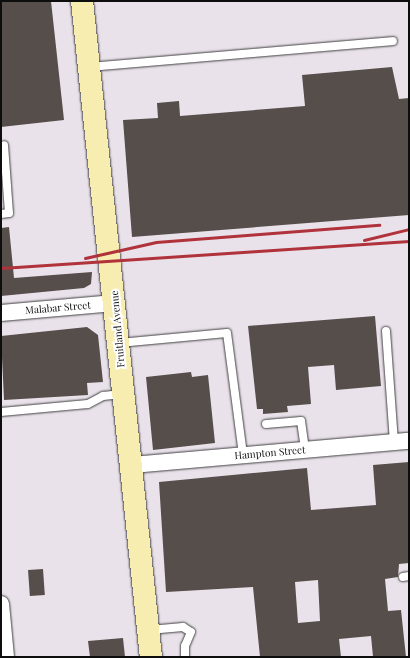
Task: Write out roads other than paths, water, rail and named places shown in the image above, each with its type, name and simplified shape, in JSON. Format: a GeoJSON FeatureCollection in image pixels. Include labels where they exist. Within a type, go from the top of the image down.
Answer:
{"type":"FeatureCollection","features":[{"type":"Feature","properties":{"kind":"street","name":"Fruitland Avenue"},"geometry":{"type":"LineString","coordinates":[[82,1],[115,303],[151,657]]}},
{"type":"Feature","properties":{"kind":"street","name":"Malabar Street"},"geometry":{"type":"LineString","coordinates":[[1,313],[115,303]]}},
{"type":"Feature","properties":{"kind":"street","name":"Hampton Street"},"geometry":{"type":"LineString","coordinates":[[132,465],[401,441]]}},
{"type":"Feature","properties":{"kind":"street"},"geometry":{"type":"LineString","coordinates":[[1,604],[6,657]]}},
{"type":"Feature","properties":{"kind":"lane"},"geometry":{"type":"LineString","coordinates":[[89,67],[393,41]]}},
{"type":"Feature","properties":{"kind":"lane"},"geometry":{"type":"LineString","coordinates":[[1,214],[9,213],[4,146]]}},
{"type":"Feature","properties":{"kind":"lane"},"geometry":{"type":"LineString","coordinates":[[386,331],[401,441]]}},
{"type":"Feature","properties":{"kind":"lane"},"geometry":{"type":"LineString","coordinates":[[119,343],[227,334],[243,455]]}},
{"type":"Feature","properties":{"kind":"lane"},"geometry":{"type":"LineString","coordinates":[[1,412],[88,404],[104,396],[124,394]]}},
{"type":"Feature","properties":{"kind":"lane"},"geometry":{"type":"LineString","coordinates":[[266,424],[301,421],[305,450]]}},
{"type":"Feature","properties":{"kind":"lane"},"geometry":{"type":"LineString","coordinates":[[148,630],[183,627],[191,632],[185,646],[185,657]]}},
{"type":"Feature","properties":{"kind":"railway"},"geometry":{"type":"LineString","coordinates":[[85,258],[156,242],[379,225]]}},
{"type":"Feature","properties":{"kind":"railway"},"geometry":{"type":"LineString","coordinates":[[364,240],[409,229]]}},
{"type":"Feature","properties":{"kind":"railway"},"geometry":{"type":"LineString","coordinates":[[1,268],[409,241]]}}]}
